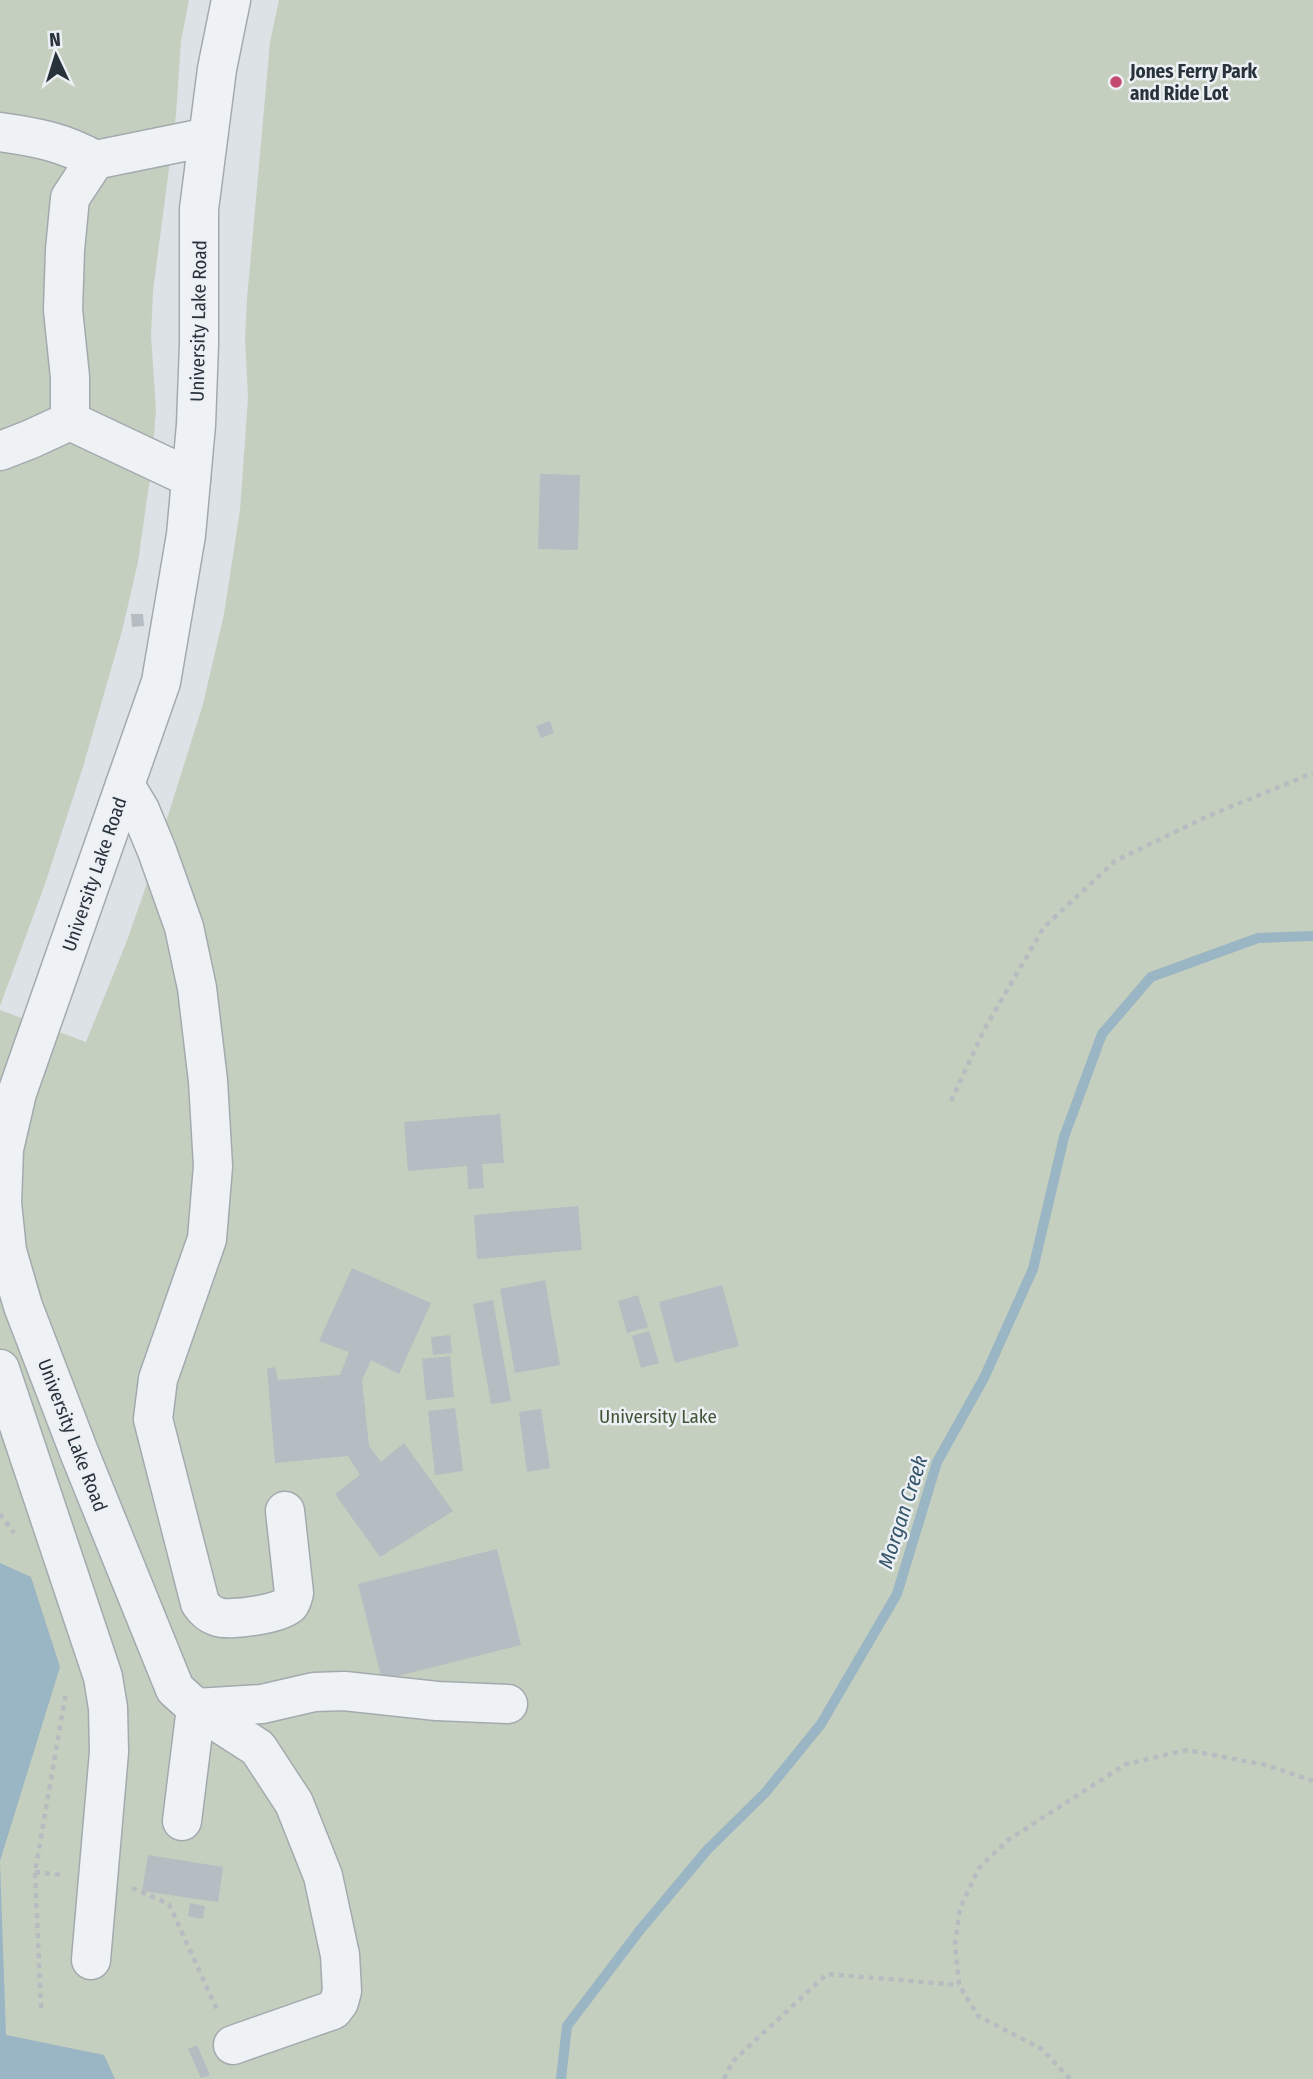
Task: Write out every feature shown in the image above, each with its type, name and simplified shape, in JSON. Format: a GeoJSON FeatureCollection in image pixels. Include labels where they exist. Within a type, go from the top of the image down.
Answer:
{"type":"FeatureCollection","features":[{"type":"Feature","properties":{"kind":"street","name":"University Lake Road"},"geometry":{"type":"LineString","coordinates":[[230,0],[216,69],[199,209],[199,344],[186,535],[161,682],[17,1093],[4,1150],[2,1256],[175,1689],[196,1708],[258,1748],[294,1803],[324,1876],[340,1955],[342,1991],[339,2002],[333,2010],[233,2045]]}},
{"type":"Feature","properties":{"kind":"street"},"geometry":{"type":"LineString","coordinates":[[0,132],[42,138],[75,149],[95,160],[208,137]]}},
{"type":"Feature","properties":{"kind":"street"},"geometry":{"type":"LineString","coordinates":[[70,421],[70,377],[63,310],[65,250],[70,198],[95,160]]}},
{"type":"Feature","properties":{"kind":"street"},"geometry":{"type":"LineString","coordinates":[[0,451],[70,421],[191,478]]}},
{"type":"Feature","properties":{"kind":"street"},"geometry":{"type":"LineString","coordinates":[[125,785],[140,810],[184,927],[197,988],[208,1081],[213,1166],[207,1239],[158,1379],[153,1419],[200,1603],[207,1612],[219,1618],[233,1619],[281,1609],[290,1604],[294,1593],[285,1511]]}},
{"type":"Feature","properties":{"kind":"street"},"geometry":{"type":"LineString","coordinates":[[0,1369],[103,1677],[109,1752],[91,1960]]}},
{"type":"Feature","properties":{"kind":"street"},"geometry":{"type":"LineString","coordinates":[[182,1821],[196,1708],[262,1704],[314,1692],[344,1691],[437,1701],[508,1704]]}},
{"type":"Feature","properties":{"kind":"path"},"geometry":{"type":"LineString","coordinates":[[951,1101],[985,1028],[1044,927],[1115,861],[1208,816],[1313,774]]}},
{"type":"Feature","properties":{"kind":"path"},"geometry":{"type":"LineString","coordinates":[[0,1514],[16,1535]]}},
{"type":"Feature","properties":{"kind":"path"},"geometry":{"type":"LineString","coordinates":[[41,2007],[35,1872],[68,1679]]}},
{"type":"Feature","properties":{"kind":"path"},"geometry":{"type":"LineString","coordinates":[[1070,2079],[1042,2049],[978,2016],[959,1985],[955,1944],[960,1908],[979,1868],[1008,1840],[1126,1764],[1187,1750],[1266,1765],[1313,1781]]}},
{"type":"Feature","properties":{"kind":"path"},"geometry":{"type":"LineString","coordinates":[[128,1886],[169,1904],[233,2045]]}},
{"type":"Feature","properties":{"kind":"path"},"geometry":{"type":"LineString","coordinates":[[724,2079],[733,2062],[827,1973],[959,1985]]}},
{"type":"Feature","properties":{"kind":"green space"},"geometry":{"type":"Polygon","coordinates":[[[0,0],[189,0],[181,41],[176,115],[153,291],[151,336],[156,410],[151,471],[138,562],[122,631],[83,767],[44,887],[0,1006],[0,0]]]}},
{"type":"Feature","properties":{"kind":"green space","name":"University Lake"},"geometry":{"type":"Polygon","coordinates":[[[279,0],[1313,0],[1313,2079],[0,2079],[0,1010],[86,1042],[144,892],[203,704],[224,614],[240,510],[248,398],[245,337],[247,299],[270,42],[279,0]]]}},
{"type":"Feature","properties":{"kind":"water"},"geometry":{"type":"Polygon","coordinates":[[[0,1563],[31,1577],[60,1667],[0,1861],[0,1563]]]}},
{"type":"Feature","properties":{"kind":"water"},"geometry":{"type":"Polygon","coordinates":[[[0,1861],[6,2035],[104,2055],[115,2079],[0,2079],[0,1861]]]}},
{"type":"Feature","properties":{"kind":"building"},"geometry":{"type":"Polygon","coordinates":[[[540,474],[580,475],[578,550],[538,549],[540,474]]]}},
{"type":"Feature","properties":{"kind":"building"},"geometry":{"type":"Polygon","coordinates":[[[131,614],[143,614],[144,626],[132,627],[131,614]]]}},
{"type":"Feature","properties":{"kind":"building"},"geometry":{"type":"Polygon","coordinates":[[[550,721],[554,733],[541,738],[536,726],[550,721]]]}},
{"type":"Feature","properties":{"kind":"building"},"geometry":{"type":"Polygon","coordinates":[[[500,1114],[504,1163],[482,1164],[484,1188],[468,1189],[467,1166],[408,1171],[404,1122],[500,1114]]]}},
{"type":"Feature","properties":{"kind":"building"},"geometry":{"type":"Polygon","coordinates":[[[578,1206],[582,1250],[477,1259],[474,1215],[578,1206]]]}},
{"type":"Feature","properties":{"kind":"building"},"geometry":{"type":"Polygon","coordinates":[[[352,1268],[431,1303],[399,1374],[371,1360],[362,1380],[369,1446],[381,1462],[404,1443],[453,1511],[380,1557],[335,1494],[360,1475],[348,1456],[275,1463],[267,1369],[275,1367],[278,1380],[340,1375],[349,1352],[319,1341],[352,1268]]]}},
{"type":"Feature","properties":{"kind":"building"},"geometry":{"type":"Polygon","coordinates":[[[545,1280],[560,1365],[515,1373],[500,1289],[545,1280]]]}},
{"type":"Feature","properties":{"kind":"building"},"geometry":{"type":"Polygon","coordinates":[[[722,1285],[739,1346],[675,1363],[659,1302],[722,1285]]]}},
{"type":"Feature","properties":{"kind":"building"},"geometry":{"type":"Polygon","coordinates":[[[638,1295],[648,1327],[627,1333],[618,1301],[638,1295]]]}},
{"type":"Feature","properties":{"kind":"building"},"geometry":{"type":"Polygon","coordinates":[[[493,1300],[511,1401],[491,1404],[473,1304],[493,1300]]]}},
{"type":"Feature","properties":{"kind":"building"},"geometry":{"type":"Polygon","coordinates":[[[649,1331],[659,1363],[641,1368],[632,1336],[649,1331]]]}},
{"type":"Feature","properties":{"kind":"building"},"geometry":{"type":"Polygon","coordinates":[[[450,1335],[452,1353],[433,1355],[431,1337],[450,1335]]]}},
{"type":"Feature","properties":{"kind":"building"},"geometry":{"type":"Polygon","coordinates":[[[450,1356],[454,1397],[426,1400],[422,1359],[450,1356]]]}},
{"type":"Feature","properties":{"kind":"building"},"geometry":{"type":"Polygon","coordinates":[[[455,1408],[463,1471],[435,1475],[428,1411],[455,1408]]]}},
{"type":"Feature","properties":{"kind":"building"},"geometry":{"type":"Polygon","coordinates":[[[541,1409],[550,1468],[527,1472],[519,1412],[541,1409]]]}},
{"type":"Feature","properties":{"kind":"building"},"geometry":{"type":"Polygon","coordinates":[[[497,1549],[521,1645],[382,1680],[358,1584],[497,1549]]]}},
{"type":"Feature","properties":{"kind":"building"},"geometry":{"type":"Polygon","coordinates":[[[148,1855],[223,1867],[218,1902],[142,1891],[148,1855]]]}},
{"type":"Feature","properties":{"kind":"building"},"geometry":{"type":"Polygon","coordinates":[[[190,1903],[205,1906],[203,1919],[188,1916],[190,1903]]]}},
{"type":"Feature","properties":{"kind":"building"},"geometry":{"type":"Polygon","coordinates":[[[197,2045],[210,2075],[201,2078],[188,2049],[197,2045]]]}},
{"type":"Feature","properties":{"kind":"waterway","name":"Morgan Creek"},"geometry":{"type":"LineString","coordinates":[[561,2079],[567,2026],[640,1930],[708,1849],[765,1793],[821,1724],[897,1594],[937,1462],[984,1378],[1033,1269],[1064,1137],[1102,1034],[1151,977],[1258,938],[1313,936]]}},
{"type":"Feature","properties":{"kind":"place","name":"Jones Ferry Park and Ride Lot"},"geometry":{"type":"Point","coordinates":[1116,82]}}]}
